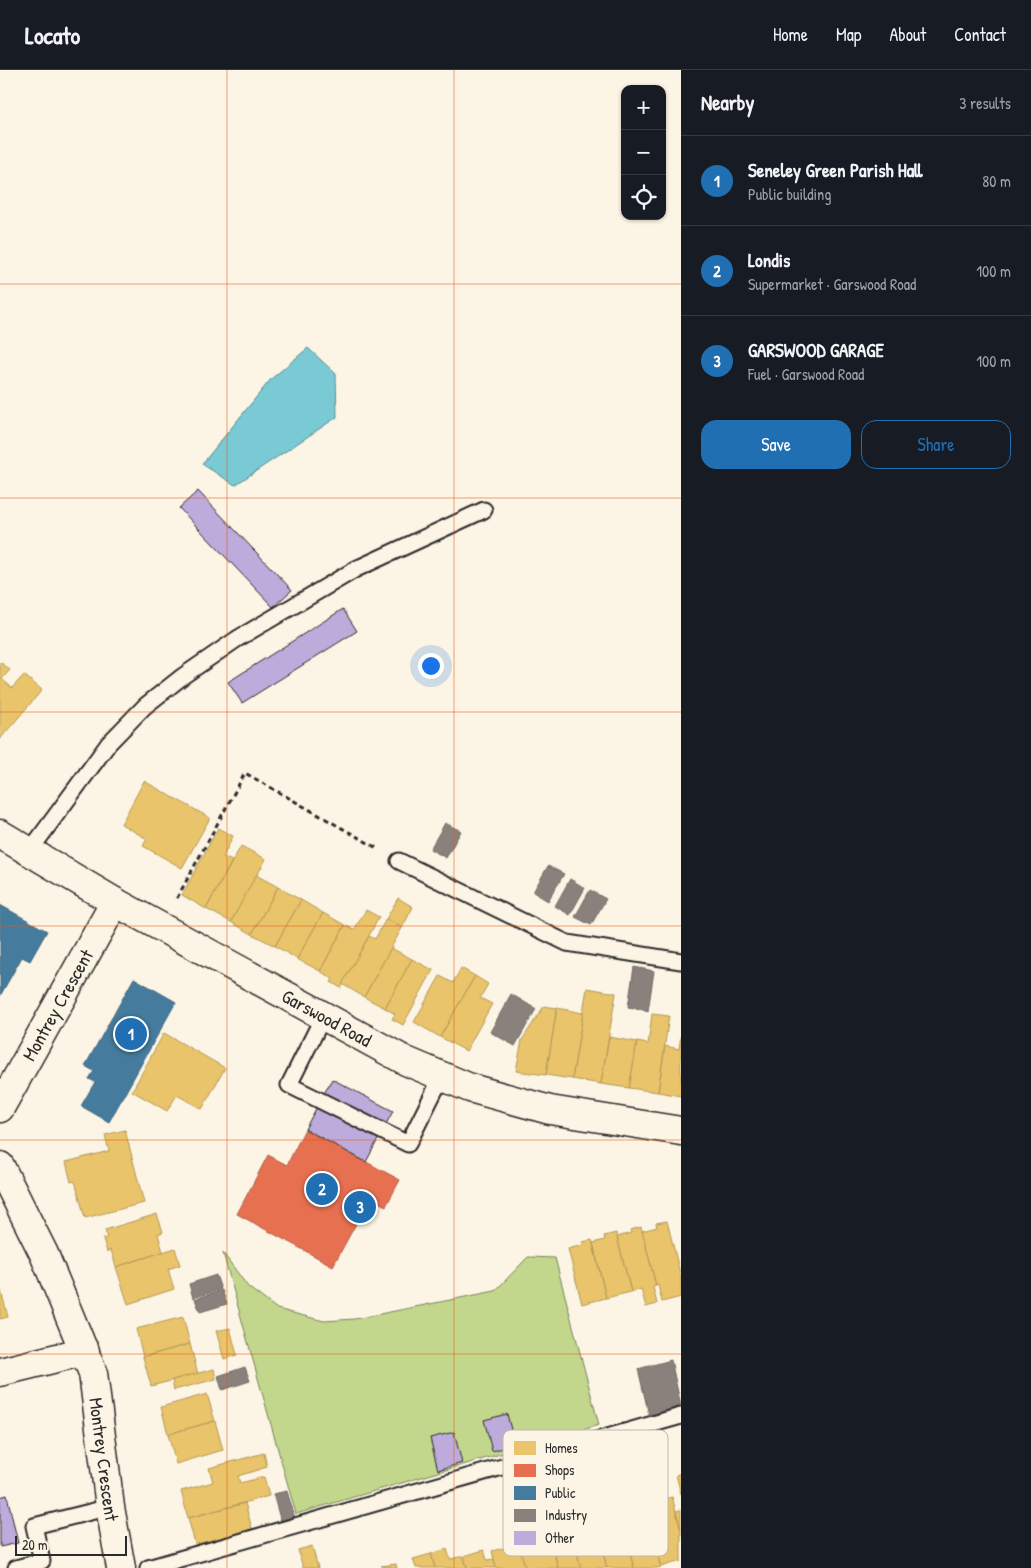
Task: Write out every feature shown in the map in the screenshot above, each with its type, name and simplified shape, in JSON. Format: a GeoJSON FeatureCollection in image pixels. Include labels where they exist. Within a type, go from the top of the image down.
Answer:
{"type":"FeatureCollection","features":[{"type":"Feature","properties":{"kind":"street","name":"Garswood Road"},"geometry":{"type":"LineString","coordinates":[[0,834],[114,902],[324,1014],[406,1061],[470,1088],[550,1110],[681,1131]]}},
{"type":"Feature","properties":{"kind":"street","name":"Montrey Crescent"},"geometry":{"type":"LineString","coordinates":[[0,1108],[114,902]]}},
{"type":"Feature","properties":{"kind":"street","name":"Montrey Crescent"},"geometry":{"type":"LineString","coordinates":[[0,1166],[44,1254],[93,1373],[110,1507],[121,1568]]}},
{"type":"Feature","properties":{"kind":"street"},"geometry":{"type":"LineString","coordinates":[[0,1372],[85,1350]]}},
{"type":"Feature","properties":{"kind":"lane"},"geometry":{"type":"LineString","coordinates":[[29,852],[109,743],[145,706],[183,676],[237,639],[356,569],[484,510]]}},
{"type":"Feature","properties":{"kind":"lane"},"geometry":{"type":"LineString","coordinates":[[399,861],[567,943],[681,961]]}},
{"type":"Feature","properties":{"kind":"lane"},"geometry":{"type":"LineString","coordinates":[[324,1014],[289,1085],[408,1144],[442,1076]]}},
{"type":"Feature","properties":{"kind":"lane"},"geometry":{"type":"LineString","coordinates":[[632,1430],[681,1416]]}},
{"type":"Feature","properties":{"kind":"lane"},"geometry":{"type":"LineString","coordinates":[[148,1568],[503,1467]]}},
{"type":"Feature","properties":{"kind":"lane"},"geometry":{"type":"LineString","coordinates":[[16,1568],[42,1561],[34,1526],[110,1507]]}},
{"type":"Feature","properties":{"kind":"path"},"geometry":{"type":"LineString","coordinates":[[161,927],[245,773],[399,861]]}},
{"type":"Feature","properties":{"kind":"green space"},"geometry":{"type":"Polygon","coordinates":[[[223,1253],[248,1287],[277,1309],[324,1321],[355,1319],[495,1291],[528,1257],[555,1258],[599,1425],[582,1430],[503,1430],[503,1453],[296,1514],[223,1253]]]}},
{"type":"Feature","properties":{"kind":"water"},"geometry":{"type":"Polygon","coordinates":[[[308,348],[336,374],[337,417],[235,485],[202,464],[271,379],[308,348]]]}},
{"type":"Feature","properties":{"kind":"building: Homes"},"geometry":{"type":"Polygon","coordinates":[[[0,662],[10,670],[2,679],[12,688],[24,675],[42,690],[0,739],[0,662]]]}},
{"type":"Feature","properties":{"kind":"building: Homes"},"geometry":{"type":"Polygon","coordinates":[[[144,781],[210,818],[182,868],[143,846],[147,839],[121,824],[144,781]]]}},
{"type":"Feature","properties":{"kind":"building: Homes"},"geometry":{"type":"Polygon","coordinates":[[[218,828],[233,836],[223,857],[232,861],[206,909],[182,895],[218,828]]]}},
{"type":"Feature","properties":{"kind":"building: Homes"},"geometry":{"type":"Polygon","coordinates":[[[241,846],[266,859],[231,922],[206,909],[241,846]]]}},
{"type":"Feature","properties":{"kind":"building: Homes"},"geometry":{"type":"Polygon","coordinates":[[[256,875],[278,887],[252,934],[231,922],[256,875]]]}},
{"type":"Feature","properties":{"kind":"building: Homes"},"geometry":{"type":"Polygon","coordinates":[[[278,887],[301,900],[275,946],[252,934],[278,887]]]}},
{"type":"Feature","properties":{"kind":"building: Homes"},"geometry":{"type":"Polygon","coordinates":[[[398,898],[413,907],[402,928],[386,919],[398,898]]]}},
{"type":"Feature","properties":{"kind":"building: Homes"},"geometry":{"type":"Polygon","coordinates":[[[301,900],[323,913],[297,959],[275,946],[301,900]]]}},
{"type":"Feature","properties":{"kind":"building: Homes"},"geometry":{"type":"Polygon","coordinates":[[[366,910],[379,917],[341,988],[331,982],[333,979],[320,971],[345,925],[354,930],[366,910]]]}},
{"type":"Feature","properties":{"kind":"building: Homes"},"geometry":{"type":"Polygon","coordinates":[[[323,913],[345,925],[320,971],[297,959],[323,913]]]}},
{"type":"Feature","properties":{"kind":"building: Homes"},"geometry":{"type":"Polygon","coordinates":[[[386,919],[402,928],[364,997],[342,984],[369,936],[375,939],[386,919]]]}},
{"type":"Feature","properties":{"kind":"building: Homes"},"geometry":{"type":"Polygon","coordinates":[[[391,948],[412,959],[385,1008],[364,997],[391,948]]]}},
{"type":"Feature","properties":{"kind":"building: Homes"},"geometry":{"type":"Polygon","coordinates":[[[412,959],[433,970],[403,1025],[392,1019],[395,1014],[385,1008],[412,959]]]}},
{"type":"Feature","properties":{"kind":"building: Homes"},"geometry":{"type":"Polygon","coordinates":[[[461,968],[475,976],[440,1037],[414,1022],[440,976],[453,983],[461,968]]]}},
{"type":"Feature","properties":{"kind":"building: Homes"},"geometry":{"type":"Polygon","coordinates":[[[475,976],[488,984],[480,998],[492,1004],[466,1051],[440,1037],[475,976]]]}},
{"type":"Feature","properties":{"kind":"building: Homes"},"geometry":{"type":"Polygon","coordinates":[[[587,988],[616,993],[601,1084],[572,1079],[587,988]]]}},
{"type":"Feature","properties":{"kind":"building: Homes"},"geometry":{"type":"Polygon","coordinates":[[[544,1006],[557,1008],[546,1075],[516,1071],[522,1040],[544,1006]]]}},
{"type":"Feature","properties":{"kind":"building: Homes"},"geometry":{"type":"Polygon","coordinates":[[[557,1008],[583,1013],[572,1079],[546,1075],[557,1008]]]}},
{"type":"Feature","properties":{"kind":"building: Homes"},"geometry":{"type":"Polygon","coordinates":[[[652,1014],[669,1016],[658,1092],[629,1088],[637,1042],[648,1044],[652,1014]]]}},
{"type":"Feature","properties":{"kind":"building: Homes"},"geometry":{"type":"Polygon","coordinates":[[[164,1033],[225,1068],[202,1109],[177,1095],[167,1111],[132,1091],[164,1033]]]}},
{"type":"Feature","properties":{"kind":"building: Homes"},"geometry":{"type":"Polygon","coordinates":[[[681,1035],[681,1096],[658,1092],[665,1046],[679,1049],[681,1035]]]}},
{"type":"Feature","properties":{"kind":"building: Homes"},"geometry":{"type":"Polygon","coordinates":[[[609,1037],[637,1042],[629,1088],[601,1084],[609,1037]]]}},
{"type":"Feature","properties":{"kind":"building: Homes"},"geometry":{"type":"Polygon","coordinates":[[[125,1130],[144,1203],[85,1218],[75,1181],[71,1182],[66,1162],[109,1151],[105,1135],[125,1130]]]}},
{"type":"Feature","properties":{"kind":"building: Homes"},"geometry":{"type":"Polygon","coordinates":[[[157,1214],[163,1232],[158,1234],[163,1252],[116,1267],[111,1250],[107,1252],[103,1239],[107,1237],[105,1230],[157,1214]]]}},
{"type":"Feature","properties":{"kind":"building: Homes"},"geometry":{"type":"Polygon","coordinates":[[[667,1221],[681,1277],[681,1297],[662,1302],[642,1231],[657,1227],[656,1223],[667,1221]]]}},
{"type":"Feature","properties":{"kind":"building: Homes"},"geometry":{"type":"Polygon","coordinates":[[[641,1227],[656,1286],[653,1287],[657,1304],[646,1307],[641,1289],[631,1292],[617,1237],[631,1233],[630,1230],[641,1227]]]}},
{"type":"Feature","properties":{"kind":"building: Homes"},"geometry":{"type":"Polygon","coordinates":[[[616,1233],[631,1292],[606,1298],[593,1243],[605,1240],[604,1236],[616,1233]]]}},
{"type":"Feature","properties":{"kind":"building: Homes"},"geometry":{"type":"Polygon","coordinates":[[[592,1240],[606,1298],[582,1304],[568,1249],[583,1245],[582,1242],[592,1240]]]}},
{"type":"Feature","properties":{"kind":"building: Homes"},"geometry":{"type":"Polygon","coordinates":[[[175,1248],[180,1265],[168,1269],[174,1289],[128,1304],[116,1267],[175,1248]]]}},
{"type":"Feature","properties":{"kind":"building: Homes"},"geometry":{"type":"Polygon","coordinates":[[[0,1287],[8,1317],[0,1319],[0,1287]]]}},
{"type":"Feature","properties":{"kind":"building: Homes"},"geometry":{"type":"Polygon","coordinates":[[[183,1317],[190,1344],[143,1357],[136,1329],[183,1317]]]}},
{"type":"Feature","properties":{"kind":"building: Homes"},"geometry":{"type":"Polygon","coordinates":[[[230,1328],[237,1355],[224,1359],[216,1331],[230,1328]]]}},
{"type":"Feature","properties":{"kind":"building: Homes"},"geometry":{"type":"Polygon","coordinates":[[[190,1344],[198,1374],[151,1386],[143,1357],[190,1344]]]}},
{"type":"Feature","properties":{"kind":"building: Homes"},"geometry":{"type":"Polygon","coordinates":[[[214,1369],[216,1379],[174,1390],[172,1380],[214,1369]]]}},
{"type":"Feature","properties":{"kind":"building: Homes"},"geometry":{"type":"Polygon","coordinates":[[[207,1394],[215,1421],[168,1434],[161,1407],[207,1394]]]}},
{"type":"Feature","properties":{"kind":"building: Homes"},"geometry":{"type":"Polygon","coordinates":[[[215,1421],[223,1450],[176,1464],[168,1434],[215,1421]]]}},
{"type":"Feature","properties":{"kind":"building: Homes"},"geometry":{"type":"Polygon","coordinates":[[[264,1453],[267,1467],[238,1476],[240,1483],[264,1477],[269,1496],[188,1518],[181,1491],[213,1482],[209,1468],[264,1453]]]}},
{"type":"Feature","properties":{"kind":"building: Homes"},"geometry":{"type":"Polygon","coordinates":[[[681,1473],[681,1494],[676,1475],[681,1473]]]}},
{"type":"Feature","properties":{"kind":"building: Homes"},"geometry":{"type":"Polygon","coordinates":[[[672,1497],[681,1530],[681,1561],[661,1567],[658,1556],[668,1556],[668,1498],[672,1497]]]}},
{"type":"Feature","properties":{"kind":"building: Homes"},"geometry":{"type":"Polygon","coordinates":[[[245,1503],[253,1532],[196,1547],[188,1518],[245,1503]]]}},
{"type":"Feature","properties":{"kind":"building: Homes"},"geometry":{"type":"Polygon","coordinates":[[[681,1510],[681,1530],[676,1511],[681,1510]]]}},
{"type":"Feature","properties":{"kind":"building: Homes"},"geometry":{"type":"Polygon","coordinates":[[[312,1546],[318,1568],[303,1568],[298,1550],[312,1546]]]}},
{"type":"Feature","properties":{"kind":"building: Homes"},"geometry":{"type":"Polygon","coordinates":[[[503,1548],[503,1556],[522,1556],[525,1568],[496,1568],[492,1551],[503,1548]]]}},
{"type":"Feature","properties":{"kind":"building: Homes"},"geometry":{"type":"Polygon","coordinates":[[[447,1549],[450,1559],[464,1556],[467,1568],[435,1568],[431,1554],[447,1549]]]}},
{"type":"Feature","properties":{"kind":"building: Homes"},"geometry":{"type":"Polygon","coordinates":[[[484,1550],[487,1560],[494,1559],[496,1568],[467,1568],[464,1556],[484,1550]]]}},
{"type":"Feature","properties":{"kind":"building: Homes"},"geometry":{"type":"Polygon","coordinates":[[[431,1554],[435,1568],[416,1568],[413,1559],[431,1554]]]}},
{"type":"Feature","properties":{"kind":"building: Homes"},"geometry":{"type":"Polygon","coordinates":[[[522,1556],[555,1556],[558,1568],[525,1568],[522,1556]]]}},
{"type":"Feature","properties":{"kind":"building: Homes"},"geometry":{"type":"Polygon","coordinates":[[[555,1556],[578,1556],[581,1568],[558,1568],[555,1556]]]}},
{"type":"Feature","properties":{"kind":"building: Homes"},"geometry":{"type":"Polygon","coordinates":[[[578,1556],[604,1556],[607,1568],[581,1568],[578,1556]]]}},
{"type":"Feature","properties":{"kind":"building: Homes"},"geometry":{"type":"Polygon","coordinates":[[[604,1556],[631,1556],[634,1568],[607,1568],[604,1556]]]}},
{"type":"Feature","properties":{"kind":"building: Homes"},"geometry":{"type":"Polygon","coordinates":[[[631,1556],[658,1556],[661,1567],[658,1568],[634,1568],[631,1556]]]}},
{"type":"Feature","properties":{"kind":"building: Homes"},"geometry":{"type":"Polygon","coordinates":[[[396,1564],[397,1568],[381,1566],[396,1564]]]}},
{"type":"Feature","properties":{"kind":"building: Shops"},"geometry":{"type":"Polygon","coordinates":[[[305,1129],[400,1180],[386,1206],[370,1198],[333,1266],[237,1214],[268,1155],[287,1165],[305,1129]]]}},
{"type":"Feature","properties":{"kind":"building: Public"},"geometry":{"type":"Polygon","coordinates":[[[0,905],[47,931],[30,961],[22,957],[0,996],[0,905]]]}},
{"type":"Feature","properties":{"kind":"building: Public"},"geometry":{"type":"Polygon","coordinates":[[[134,978],[176,1002],[109,1122],[81,1106],[95,1082],[89,1079],[94,1071],[85,1066],[134,978]]]}},
{"type":"Feature","properties":{"kind":"building: Industry"},"geometry":{"type":"Polygon","coordinates":[[[445,823],[461,831],[446,858],[430,849],[445,823]]]}},
{"type":"Feature","properties":{"kind":"building: Industry"},"geometry":{"type":"Polygon","coordinates":[[[548,866],[564,874],[548,901],[533,892],[548,866]]]}},
{"type":"Feature","properties":{"kind":"building: Industry"},"geometry":{"type":"Polygon","coordinates":[[[570,879],[585,888],[570,915],[555,906],[570,879]]]}},
{"type":"Feature","properties":{"kind":"building: Industry"},"geometry":{"type":"Polygon","coordinates":[[[590,890],[606,899],[591,925],[575,917],[590,890]]]}},
{"type":"Feature","properties":{"kind":"building: Industry"},"geometry":{"type":"Polygon","coordinates":[[[634,967],[654,971],[648,1011],[628,1007],[634,967]]]}},
{"type":"Feature","properties":{"kind":"building: Industry"},"geometry":{"type":"Polygon","coordinates":[[[511,994],[536,1009],[515,1046],[490,1032],[511,994]]]}},
{"type":"Feature","properties":{"kind":"building: Industry"},"geometry":{"type":"Polygon","coordinates":[[[216,1275],[221,1289],[193,1298],[189,1284],[216,1275]]]}},
{"type":"Feature","properties":{"kind":"building: Industry"},"geometry":{"type":"Polygon","coordinates":[[[222,1290],[227,1304],[200,1312],[195,1299],[222,1290]]]}},
{"type":"Feature","properties":{"kind":"building: Industry"},"geometry":{"type":"Polygon","coordinates":[[[671,1360],[681,1406],[649,1415],[638,1369],[671,1360]]]}},
{"type":"Feature","properties":{"kind":"building: Industry"},"geometry":{"type":"Polygon","coordinates":[[[245,1367],[250,1381],[222,1390],[218,1376],[245,1367]]]}},
{"type":"Feature","properties":{"kind":"building: Industry"},"geometry":{"type":"Polygon","coordinates":[[[287,1491],[295,1518],[281,1522],[273,1494],[287,1491]]]}},
{"type":"Feature","properties":{"kind":"building: Other"},"geometry":{"type":"Polygon","coordinates":[[[198,491],[292,590],[273,607],[179,508],[198,491]]]}},
{"type":"Feature","properties":{"kind":"building: Other"},"geometry":{"type":"Polygon","coordinates":[[[343,609],[357,631],[242,703],[228,682],[343,609]]]}},
{"type":"Feature","properties":{"kind":"building: Other"},"geometry":{"type":"Polygon","coordinates":[[[332,1079],[393,1111],[366,1162],[305,1129],[332,1079]]]}},
{"type":"Feature","properties":{"kind":"building: Other"},"geometry":{"type":"Polygon","coordinates":[[[507,1414],[511,1430],[503,1430],[503,1448],[492,1451],[484,1420],[507,1414]]]}},
{"type":"Feature","properties":{"kind":"building: Other"},"geometry":{"type":"Polygon","coordinates":[[[454,1432],[462,1463],[438,1470],[430,1438],[454,1432]]]}},
{"type":"Feature","properties":{"kind":"building: Other"},"geometry":{"type":"Polygon","coordinates":[[[7,1495],[18,1543],[0,1547],[0,1497],[7,1495]]]}},
{"type":"Feature","properties":{"kind":"place","name":"Seneley Green Parish Hall"},"geometry":{"type":"Point","coordinates":[131,1034]}},
{"type":"Feature","properties":{"kind":"place","name":"Londis"},"geometry":{"type":"Point","coordinates":[322,1189]}},
{"type":"Feature","properties":{"kind":"place","name":"GARSWOOD GARAGE"},"geometry":{"type":"Point","coordinates":[360,1207]}}]}
